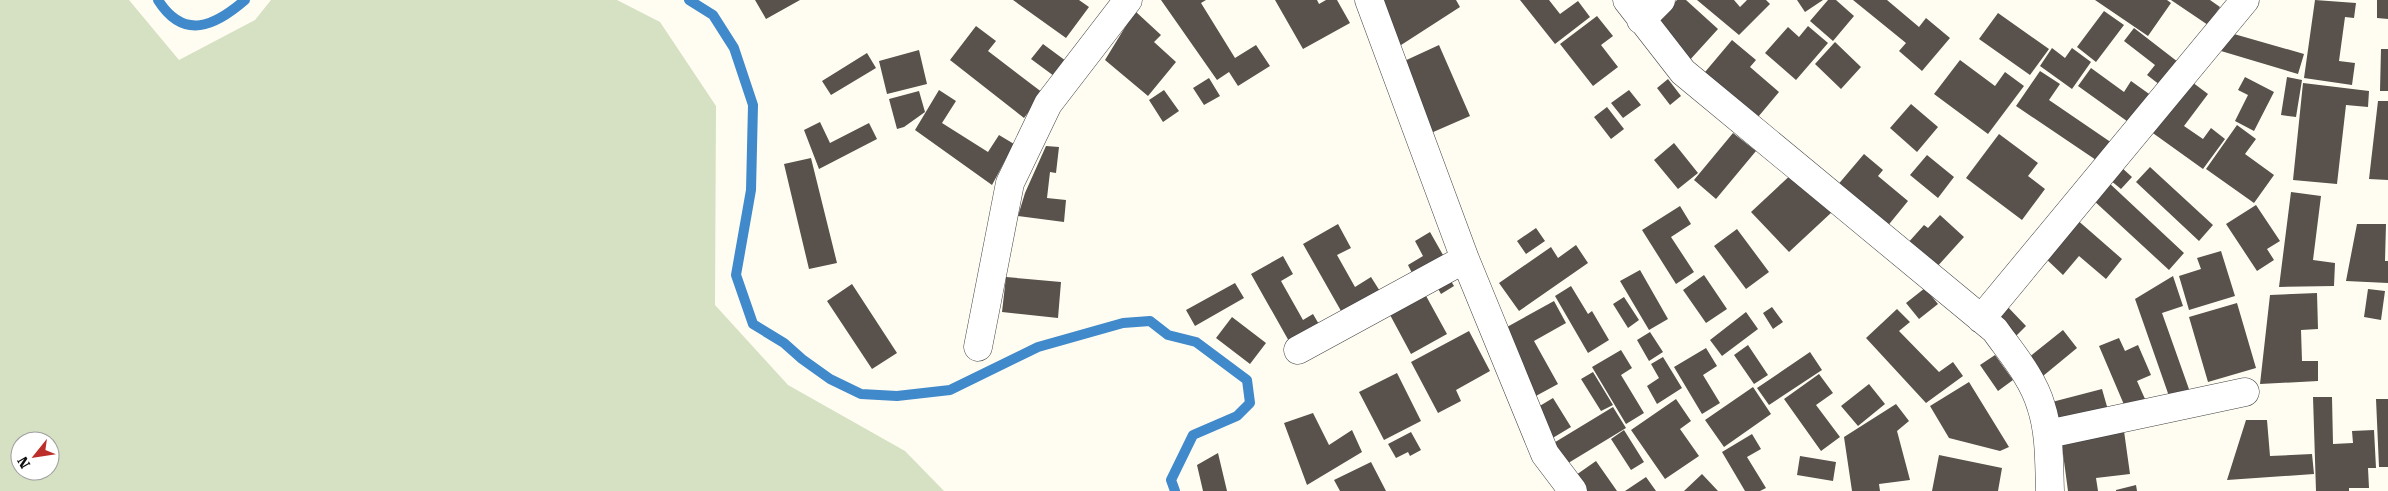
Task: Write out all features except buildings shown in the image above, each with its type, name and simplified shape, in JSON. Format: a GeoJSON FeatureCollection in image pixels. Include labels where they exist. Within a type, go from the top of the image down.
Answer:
{"type":"FeatureCollection","features":[{"type":"Feature","properties":{"kind":"street"},"geometry":{"type":"LineString","coordinates":[[978,347],[1010,183],[1048,104],[1128,0]]}},
{"type":"Feature","properties":{"kind":"street"},"geometry":{"type":"LineString","coordinates":[[1369,0],[1465,259],[1545,454],[1573,491]]}},
{"type":"Feature","properties":{"kind":"street"},"geometry":{"type":"LineString","coordinates":[[1661,0],[1634,10],[1682,72],[1995,330],[2027,375],[2041,405],[2048,434],[2050,491]]}},
{"type":"Feature","properties":{"kind":"street"},"geometry":{"type":"LineString","coordinates":[[1981,318],[2245,0]]}},
{"type":"Feature","properties":{"kind":"street"},"geometry":{"type":"LineString","coordinates":[[1298,350],[1465,259]]}},
{"type":"Feature","properties":{"kind":"street"},"geometry":{"type":"LineString","coordinates":[[2048,434],[2245,392]]}},
{"type":"Feature","properties":{"kind":"green space"},"geometry":{"type":"Polygon","coordinates":[[[0,0],[129,0],[179,60],[255,20],[271,0],[617,0],[660,22],[716,106],[715,305],[788,385],[905,451],[944,491],[0,491],[0,0]]]}},
{"type":"Feature","properties":{"kind":"waterway"},"geometry":{"type":"LineString","coordinates":[[158,0],[168,13],[178,21],[189,25],[211,22],[222,17],[245,0]]}},
{"type":"Feature","properties":{"kind":"waterway"},"geometry":{"type":"LineString","coordinates":[[689,0],[713,15],[734,48],[753,105],[751,190],[736,275],[753,324],[784,343],[802,359],[830,379],[861,394],[897,396],[950,390],[1038,347],[1123,323],[1150,321],[1168,335],[1196,342],[1247,380],[1250,403],[1237,416],[1193,435],[1171,480],[1175,491]]}}]}
